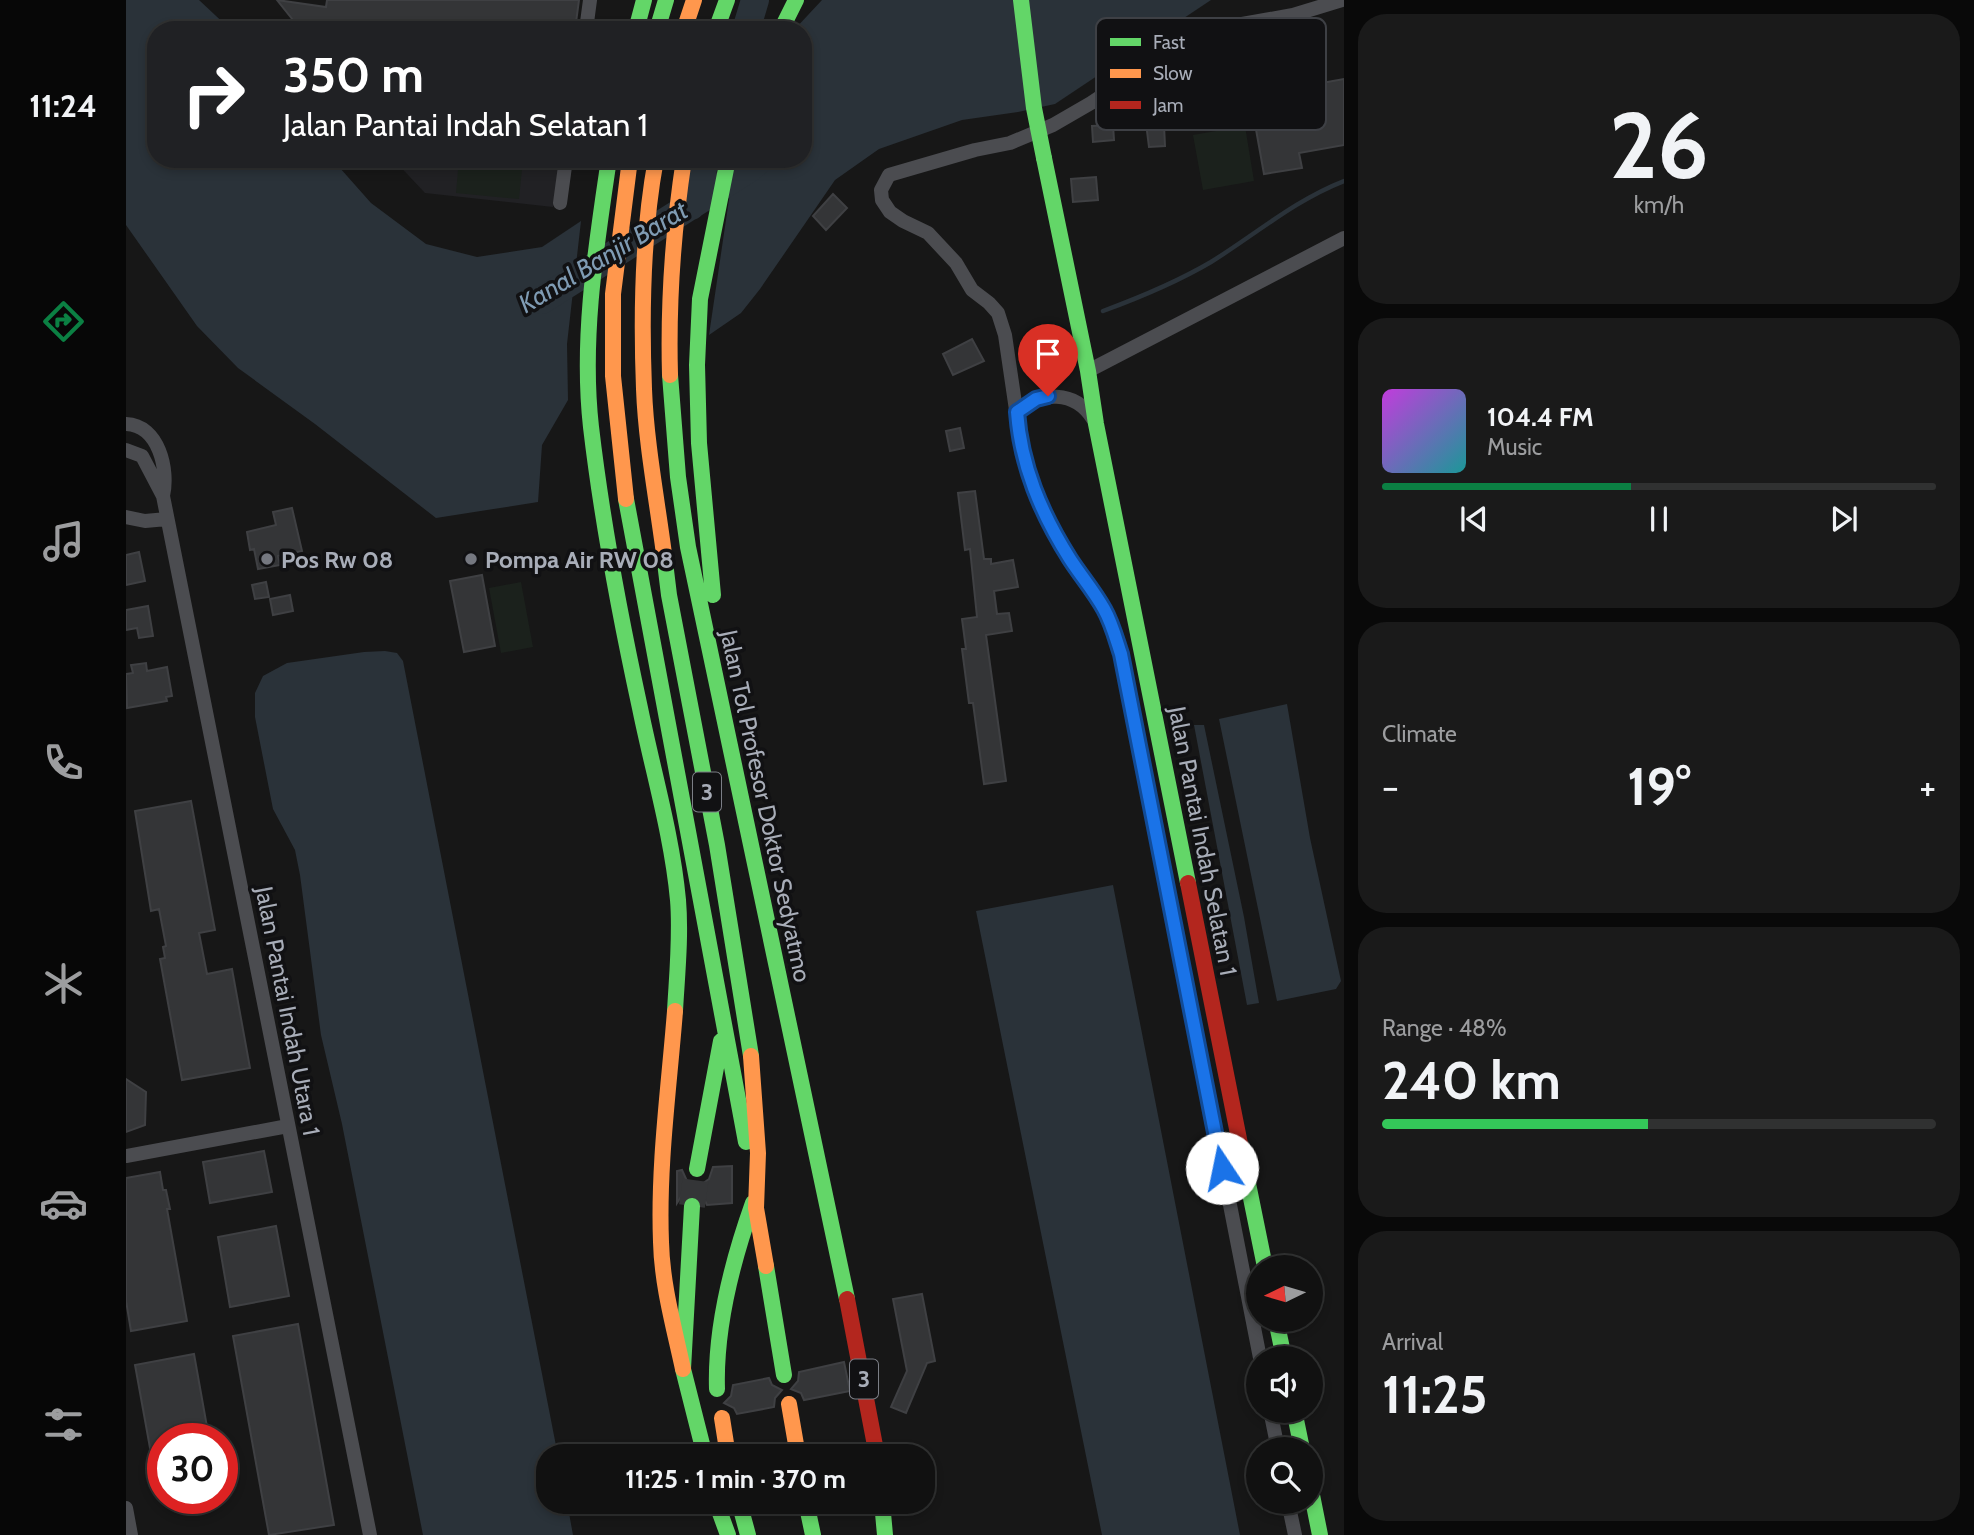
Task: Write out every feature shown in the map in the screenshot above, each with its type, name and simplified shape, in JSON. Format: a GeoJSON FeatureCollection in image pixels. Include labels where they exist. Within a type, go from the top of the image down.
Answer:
{"type":"FeatureCollection","features":[{"type":"Feature","properties":{"kind":"main road"},"geometry":{"type":"LineString","coordinates":[[638,21],[644,0]]}},
{"type":"Feature","properties":{"kind":"main road"},"geometry":{"type":"LineString","coordinates":[[660,21],[666,0]]}},
{"type":"Feature","properties":{"kind":"main road"},"geometry":{"type":"LineString","coordinates":[[687,21],[694,0]]}},
{"type":"Feature","properties":{"kind":"main road"},"geometry":{"type":"LineString","coordinates":[[719,21],[727,0]]}},
{"type":"Feature","properties":{"kind":"main road"},"geometry":{"type":"LineString","coordinates":[[786,21],[796,0]]}},
{"type":"Feature","properties":{"kind":"main road","name":"Jalan Pantai Indah Selatan 1"},"geometry":{"type":"LineString","coordinates":[[1021,0],[1034,108],[1095,367],[1096,424],[1263,1255]]}},
{"type":"Feature","properties":{"kind":"main road"},"geometry":{"type":"LineString","coordinates":[[608,168],[595,254],[587,361],[591,426],[608,540],[640,709],[663,805],[678,901],[678,961],[661,1170],[661,1219],[664,1278],[702,1444]]}},
{"type":"Feature","properties":{"kind":"main road","name":"3"},"geometry":{"type":"LineString","coordinates":[[628,168],[614,295],[613,376],[625,495],[723,1026],[757,1194]]}},
{"type":"Feature","properties":{"kind":"main road","name":"3"},"geometry":{"type":"LineString","coordinates":[[654,168],[647,209],[643,298],[644,391],[668,595],[715,832],[754,1071],[758,1131],[758,1220],[784,1375]]}},
{"type":"Feature","properties":{"kind":"main road","name":"Jalan Tol Profesor Doktor Sedyatmo"},"geometry":{"type":"LineString","coordinates":[[683,168],[669,282],[668,350],[674,444],[684,521],[849,1303],[875,1444]]}},
{"type":"Feature","properties":{"kind":"main road"},"geometry":{"type":"LineString","coordinates":[[709,641],[713,605],[699,443],[697,365],[700,299],[726,168]]}},
{"type":"Feature","properties":{"kind":"main road","name":"3"},"geometry":{"type":"LineString","coordinates":[[697,1169],[723,1026]]}},
{"type":"Feature","properties":{"kind":"main road"},"geometry":{"type":"LineString","coordinates":[[717,1389],[715,1371],[725,1309],[746,1222],[757,1194]]}},
{"type":"Feature","properties":{"kind":"main road"},"geometry":{"type":"LineString","coordinates":[[683,1369],[692,1206]]}},
{"type":"Feature","properties":{"kind":"main road"},"geometry":{"type":"LineString","coordinates":[[789,1404],[796,1444]]}},
{"type":"Feature","properties":{"kind":"main road"},"geometry":{"type":"LineString","coordinates":[[722,1418],[726,1444]]}},
{"type":"Feature","properties":{"kind":"main road"},"geometry":{"type":"LineString","coordinates":[[720,1514],[728,1535]]}},
{"type":"Feature","properties":{"kind":"main road"},"geometry":{"type":"LineString","coordinates":[[742,1514],[748,1535]]}},
{"type":"Feature","properties":{"kind":"main road"},"geometry":{"type":"LineString","coordinates":[[809,1514],[813,1535]]}},
{"type":"Feature","properties":{"kind":"main road"},"geometry":{"type":"LineString","coordinates":[[883,1514],[885,1535]]}},
{"type":"Feature","properties":{"kind":"main road"},"geometry":{"type":"LineString","coordinates":[[1316,1514],[1320,1535]]}},
{"type":"Feature","properties":{"kind":"street"},"geometry":{"type":"LineString","coordinates":[[587,21],[590,0]]}},
{"type":"Feature","properties":{"kind":"street","name":"Jalan Pantai Indah Selatan 1"},"geometry":{"type":"LineString","coordinates":[[1276,18],[1342,0]]}},
{"type":"Feature","properties":{"kind":"street","name":"Jalan Pantai Indah Selatan 1"},"geometry":{"type":"LineString","coordinates":[[1096,99],[1053,125],[1010,143],[975,150],[888,176],[881,190],[882,200],[890,212],[928,233],[956,263],[971,290],[998,313],[1005,335],[1007,361],[1026,466],[1042,510],[1071,561],[1110,619],[1125,668],[1258,1346]]}},
{"type":"Feature","properties":{"kind":"street"},"geometry":{"type":"LineString","coordinates":[[560,203],[565,168]]}},
{"type":"Feature","properties":{"kind":"street"},"geometry":{"type":"LineString","coordinates":[[1095,367],[1344,239]]}},
{"type":"Feature","properties":{"kind":"street"},"geometry":{"type":"LineString","coordinates":[[1017,412],[1036,399],[1060,396],[1082,405],[1096,424]]}},
{"type":"Feature","properties":{"kind":"street"},"geometry":{"type":"LineString","coordinates":[[126,424],[146,429],[157,445],[165,486],[163,496]]}},
{"type":"Feature","properties":{"kind":"street"},"geometry":{"type":"LineString","coordinates":[[126,450],[142,456],[163,496]]}},
{"type":"Feature","properties":{"kind":"street","name":"Jalan Pantai Indah Utara 1"},"geometry":{"type":"LineString","coordinates":[[163,496],[370,1535]]}},
{"type":"Feature","properties":{"kind":"street"},"geometry":{"type":"LineString","coordinates":[[126,517],[145,521],[167,519]]}},
{"type":"Feature","properties":{"kind":"street"},"geometry":{"type":"LineString","coordinates":[[126,1157],[288,1126]]}},
{"type":"Feature","properties":{"kind":"street"},"geometry":{"type":"LineString","coordinates":[[126,1508],[131,1535]]}},
{"type":"Feature","properties":{"kind":"street"},"geometry":{"type":"LineString","coordinates":[[1291,1514],[1295,1535]]}},
{"type":"Feature","properties":{"kind":"shaded area"},"geometry":{"type":"Polygon","coordinates":[[[126,0],[199,0],[221,21],[147,21],[147,168],[340,168],[371,203],[426,244],[477,257],[542,247],[581,221],[567,344],[568,400],[542,445],[538,502],[436,518],[238,368],[197,326],[126,225],[126,0]]]}},
{"type":"Feature","properties":{"kind":"shaded area"},"geometry":{"type":"Polygon","coordinates":[[[822,0],[1211,0],[1184,18],[1096,18],[1096,77],[1055,104],[962,120],[879,149],[835,180],[741,313],[709,335],[734,168],[812,168],[812,21],[802,21],[822,0]]]}},
{"type":"Feature","properties":{"kind":"shaded area"},"geometry":{"type":"Polygon","coordinates":[[[1222,130],[1246,130],[1254,181],[1203,190],[1193,135],[1222,130]]]}},
{"type":"Feature","properties":{"kind":"shaded area"},"geometry":{"type":"Polygon","coordinates":[[[401,168],[559,168],[553,207],[425,193],[401,168]]]}},
{"type":"Feature","properties":{"kind":"shaded area"},"geometry":{"type":"Polygon","coordinates":[[[458,168],[522,168],[519,199],[456,193],[458,168]]]}},
{"type":"Feature","properties":{"kind":"shaded area"},"geometry":{"type":"Polygon","coordinates":[[[521,582],[533,647],[501,653],[489,588],[521,582]]]}},
{"type":"Feature","properties":{"kind":"shaded area"},"geometry":{"type":"Polygon","coordinates":[[[364,652],[397,653],[403,661],[556,1444],[536,1444],[536,1514],[569,1514],[573,1535],[423,1535],[342,1124],[321,1035],[295,850],[273,809],[255,717],[255,693],[263,676],[287,663],[364,652]]]}},
{"type":"Feature","properties":{"kind":"shaded area"},"geometry":{"type":"Polygon","coordinates":[[[1287,704],[1310,838],[1341,981],[1336,989],[1277,1001],[1219,719],[1287,704]]]}},
{"type":"Feature","properties":{"kind":"shaded area"},"geometry":{"type":"Polygon","coordinates":[[[1194,725],[1204,725],[1259,1003],[1247,1005],[1194,725]]]}},
{"type":"Feature","properties":{"kind":"shaded area"},"geometry":{"type":"Polygon","coordinates":[[[1113,885],[1240,1535],[1102,1535],[976,911],[1113,885]]]}},
{"type":"Feature","properties":{"kind":"building"},"geometry":{"type":"Polygon","coordinates":[[[277,0],[326,7],[327,0],[579,0],[576,21],[294,21],[277,0]]]}},
{"type":"Feature","properties":{"kind":"building"},"geometry":{"type":"Polygon","coordinates":[[[1344,79],[1344,145],[1299,153],[1302,168],[1264,174],[1256,130],[1326,130],[1326,82],[1344,79]]]}},
{"type":"Feature","properties":{"kind":"building"},"geometry":{"type":"Polygon","coordinates":[[[1092,126],[1096,126],[1096,130],[1113,130],[1114,140],[1093,142],[1092,126]]]}},
{"type":"Feature","properties":{"kind":"building"},"geometry":{"type":"Polygon","coordinates":[[[1147,130],[1164,130],[1165,146],[1149,147],[1147,130]]]}},
{"type":"Feature","properties":{"kind":"building"},"geometry":{"type":"Polygon","coordinates":[[[1096,177],[1098,200],[1073,202],[1071,179],[1096,177]]]}},
{"type":"Feature","properties":{"kind":"building"},"geometry":{"type":"Polygon","coordinates":[[[833,194],[847,208],[826,230],[813,216],[833,194]]]}},
{"type":"Feature","properties":{"kind":"building"},"geometry":{"type":"Polygon","coordinates":[[[972,339],[984,361],[953,375],[943,354],[972,339]]]}},
{"type":"Feature","properties":{"kind":"building"},"geometry":{"type":"Polygon","coordinates":[[[960,428],[964,448],[950,451],[946,431],[960,428]]]}},
{"type":"Feature","properties":{"kind":"building"},"geometry":{"type":"Polygon","coordinates":[[[975,491],[984,559],[991,559],[991,564],[1013,560],[1018,587],[994,591],[997,614],[1009,613],[1012,631],[986,635],[1006,781],[984,784],[973,703],[969,703],[962,649],[966,649],[962,619],[977,617],[970,549],[965,550],[958,493],[975,491]]]}},
{"type":"Feature","properties":{"kind":"building"},"geometry":{"type":"Polygon","coordinates":[[[292,508],[302,551],[278,556],[280,565],[258,569],[254,549],[250,550],[247,532],[276,525],[273,512],[292,508]]]}},
{"type":"Feature","properties":{"kind":"building"},"geometry":{"type":"Polygon","coordinates":[[[139,552],[145,581],[126,585],[126,555],[139,552]]]}},
{"type":"Feature","properties":{"kind":"building"},"geometry":{"type":"Polygon","coordinates":[[[482,575],[495,646],[464,652],[450,581],[482,575]]]}},
{"type":"Feature","properties":{"kind":"building"},"geometry":{"type":"Polygon","coordinates":[[[266,582],[269,597],[255,599],[252,585],[266,582]]]}},
{"type":"Feature","properties":{"kind":"building"},"geometry":{"type":"Polygon","coordinates":[[[290,595],[293,611],[273,615],[270,599],[290,595]]]}},
{"type":"Feature","properties":{"kind":"building"},"geometry":{"type":"Polygon","coordinates":[[[148,606],[153,636],[139,638],[137,628],[126,630],[126,610],[148,606]]]}},
{"type":"Feature","properties":{"kind":"building"},"geometry":{"type":"Polygon","coordinates":[[[146,663],[147,671],[167,667],[172,696],[166,697],[167,701],[127,708],[126,674],[133,673],[131,665],[146,663]]]}},
{"type":"Feature","properties":{"kind":"building"},"geometry":{"type":"Polygon","coordinates":[[[191,801],[215,930],[199,933],[207,974],[232,969],[250,1068],[182,1080],[160,959],[165,958],[163,947],[166,946],[159,909],[151,911],[135,811],[191,801]]]}},
{"type":"Feature","properties":{"kind":"building"},"geometry":{"type":"Polygon","coordinates":[[[126,1079],[146,1092],[145,1125],[126,1132],[126,1079]]]}},
{"type":"Feature","properties":{"kind":"building"},"geometry":{"type":"Polygon","coordinates":[[[264,1151],[272,1192],[210,1203],[203,1162],[264,1151]]]}},
{"type":"Feature","properties":{"kind":"building"},"geometry":{"type":"Polygon","coordinates":[[[732,1166],[732,1203],[707,1205],[701,1193],[692,1190],[684,1192],[677,1203],[677,1171],[682,1170],[687,1181],[695,1185],[709,1179],[713,1167],[732,1166]]]}},
{"type":"Feature","properties":{"kind":"building"},"geometry":{"type":"Polygon","coordinates":[[[160,1172],[170,1209],[167,1209],[187,1321],[131,1331],[126,1301],[126,1178],[160,1172]]]}},
{"type":"Feature","properties":{"kind":"building"},"geometry":{"type":"Polygon","coordinates":[[[276,1226],[289,1296],[230,1307],[218,1237],[276,1226]]]}},
{"type":"Feature","properties":{"kind":"building"},"geometry":{"type":"Polygon","coordinates":[[[922,1294],[935,1361],[927,1363],[906,1413],[891,1407],[907,1371],[893,1299],[922,1294]]]}},
{"type":"Feature","properties":{"kind":"building"},"geometry":{"type":"Polygon","coordinates":[[[298,1324],[334,1525],[269,1535],[233,1336],[298,1324]]]}},
{"type":"Feature","properties":{"kind":"building"},"geometry":{"type":"Polygon","coordinates":[[[194,1354],[206,1423],[147,1423],[147,1431],[135,1365],[194,1354]]]}},
{"type":"Feature","properties":{"kind":"building"},"geometry":{"type":"Polygon","coordinates":[[[844,1362],[850,1391],[804,1400],[801,1393],[791,1389],[798,1381],[799,1372],[844,1362]]]}},
{"type":"Feature","properties":{"kind":"building"},"geometry":{"type":"Polygon","coordinates":[[[769,1378],[772,1385],[782,1390],[775,1398],[774,1407],[737,1414],[734,1408],[724,1403],[731,1396],[733,1385],[769,1378]]]}},
{"type":"Feature","properties":{"kind":"waterway"},"geometry":{"type":"LineString","coordinates":[[749,21],[755,0]]}},
{"type":"Feature","properties":{"kind":"waterway"},"geometry":{"type":"LineString","coordinates":[[691,206],[703,168]]}},
{"type":"Feature","properties":{"kind":"waterway","name":"Kanal Banjir Barat"},"geometry":{"type":"LineString","coordinates":[[542,300],[750,168]]}},
{"type":"Feature","properties":{"kind":"waterway"},"geometry":{"type":"LineString","coordinates":[[1103,311],[1158,289],[1198,269],[1292,208],[1344,181]]}},
{"type":"Feature","properties":{"kind":"tunnel"},"geometry":{"type":"LineString","coordinates":[[692,1206],[697,1169]]}},
{"type":"Feature","properties":{"kind":"traffic: fast"},"geometry":{"type":"LineString","coordinates":[[638,21],[644,0]]}},
{"type":"Feature","properties":{"kind":"traffic: fast"},"geometry":{"type":"LineString","coordinates":[[660,21],[666,0]]}},
{"type":"Feature","properties":{"kind":"traffic: fast"},"geometry":{"type":"LineString","coordinates":[[719,21],[727,0]]}},
{"type":"Feature","properties":{"kind":"traffic: fast"},"geometry":{"type":"LineString","coordinates":[[786,21],[796,0]]}},
{"type":"Feature","properties":{"kind":"traffic: fast"},"geometry":{"type":"LineString","coordinates":[[1021,0],[1034,108],[1044,158]]}},
{"type":"Feature","properties":{"kind":"traffic: fast"},"geometry":{"type":"LineString","coordinates":[[1044,158],[1088,371]]}},
{"type":"Feature","properties":{"kind":"traffic: fast"},"geometry":{"type":"LineString","coordinates":[[608,168],[591,293],[588,394],[595,462],[612,568],[675,876],[679,927],[675,1011]]}},
{"type":"Feature","properties":{"kind":"traffic: fast"},"geometry":{"type":"LineString","coordinates":[[713,595],[699,443],[697,365],[700,299],[726,168]]}},
{"type":"Feature","properties":{"kind":"traffic: fast"},"geometry":{"type":"LineString","coordinates":[[1088,371],[1096,424],[1188,883]]}},
{"type":"Feature","properties":{"kind":"traffic: fast"},"geometry":{"type":"LineString","coordinates":[[670,375],[678,477],[688,547],[847,1299]]}},
{"type":"Feature","properties":{"kind":"traffic: fast"},"geometry":{"type":"LineString","coordinates":[[626,499],[746,1142]]}},
{"type":"Feature","properties":{"kind":"traffic: fast"},"geometry":{"type":"LineString","coordinates":[[664,554],[669,595],[717,845],[751,1056]]}},
{"type":"Feature","properties":{"kind":"traffic: fast"},"geometry":{"type":"LineString","coordinates":[[697,1169],[721,1041]]}},
{"type":"Feature","properties":{"kind":"traffic: fast"},"geometry":{"type":"LineString","coordinates":[[1242,1154],[1263,1255]]}},
{"type":"Feature","properties":{"kind":"traffic: fast"},"geometry":{"type":"LineString","coordinates":[[717,1389],[719,1342],[726,1294],[753,1203]]}},
{"type":"Feature","properties":{"kind":"traffic: fast"},"geometry":{"type":"LineString","coordinates":[[692,1206],[683,1369],[702,1444]]}},
{"type":"Feature","properties":{"kind":"traffic: fast"},"geometry":{"type":"LineString","coordinates":[[766,1266],[784,1375]]}},
{"type":"Feature","properties":{"kind":"traffic: fast"},"geometry":{"type":"LineString","coordinates":[[1279,1332],[1281,1346]]}},
{"type":"Feature","properties":{"kind":"traffic: fast"},"geometry":{"type":"LineString","coordinates":[[1297,1423],[1300,1437]]}},
{"type":"Feature","properties":{"kind":"traffic: fast"},"geometry":{"type":"LineString","coordinates":[[720,1514],[728,1535]]}},
{"type":"Feature","properties":{"kind":"traffic: fast"},"geometry":{"type":"LineString","coordinates":[[742,1514],[748,1535]]}},
{"type":"Feature","properties":{"kind":"traffic: fast"},"geometry":{"type":"LineString","coordinates":[[809,1514],[813,1535]]}},
{"type":"Feature","properties":{"kind":"traffic: fast"},"geometry":{"type":"LineString","coordinates":[[883,1514],[885,1535]]}},
{"type":"Feature","properties":{"kind":"traffic: fast"},"geometry":{"type":"LineString","coordinates":[[1316,1514],[1320,1535]]}},
{"type":"Feature","properties":{"kind":"traffic: slow"},"geometry":{"type":"LineString","coordinates":[[687,21],[694,0]]}},
{"type":"Feature","properties":{"kind":"traffic: slow"},"geometry":{"type":"LineString","coordinates":[[626,499],[613,376],[613,294],[629,168]]}},
{"type":"Feature","properties":{"kind":"traffic: slow"},"geometry":{"type":"LineString","coordinates":[[654,168],[645,244],[643,360],[647,430],[664,554]]}},
{"type":"Feature","properties":{"kind":"traffic: slow"},"geometry":{"type":"LineString","coordinates":[[670,375],[672,267],[683,168]]}},
{"type":"Feature","properties":{"kind":"traffic: slow"},"geometry":{"type":"LineString","coordinates":[[675,1011],[660,1213],[666,1290],[683,1369]]}},
{"type":"Feature","properties":{"kind":"traffic: slow"},"geometry":{"type":"LineString","coordinates":[[751,1056],[758,1153],[756,1208],[766,1266]]}},
{"type":"Feature","properties":{"kind":"traffic: slow"},"geometry":{"type":"LineString","coordinates":[[789,1404],[796,1444]]}},
{"type":"Feature","properties":{"kind":"traffic: slow"},"geometry":{"type":"LineString","coordinates":[[722,1418],[726,1444]]}},
{"type":"Feature","properties":{"kind":"traffic: jam"},"geometry":{"type":"LineString","coordinates":[[1188,883],[1242,1154]]}},
{"type":"Feature","properties":{"kind":"traffic: jam"},"geometry":{"type":"LineString","coordinates":[[847,1299],[875,1444]]}},
{"type":"Feature","properties":{"kind":"place","name":"Pos Rw 08"},"geometry":{"type":"Point","coordinates":[267,559]}},
{"type":"Feature","properties":{"kind":"place","name":"Pompa Air RW 08"},"geometry":{"type":"Point","coordinates":[471,559]}},
{"type":"Feature","properties":{"kind":"route"},"geometry":{"type":"LineString","coordinates":[[1048,396],[1026,404],[1017,412],[1023,455],[1033,489],[1053,531],[1110,619],[1125,668],[1222,1168]]}}]}
